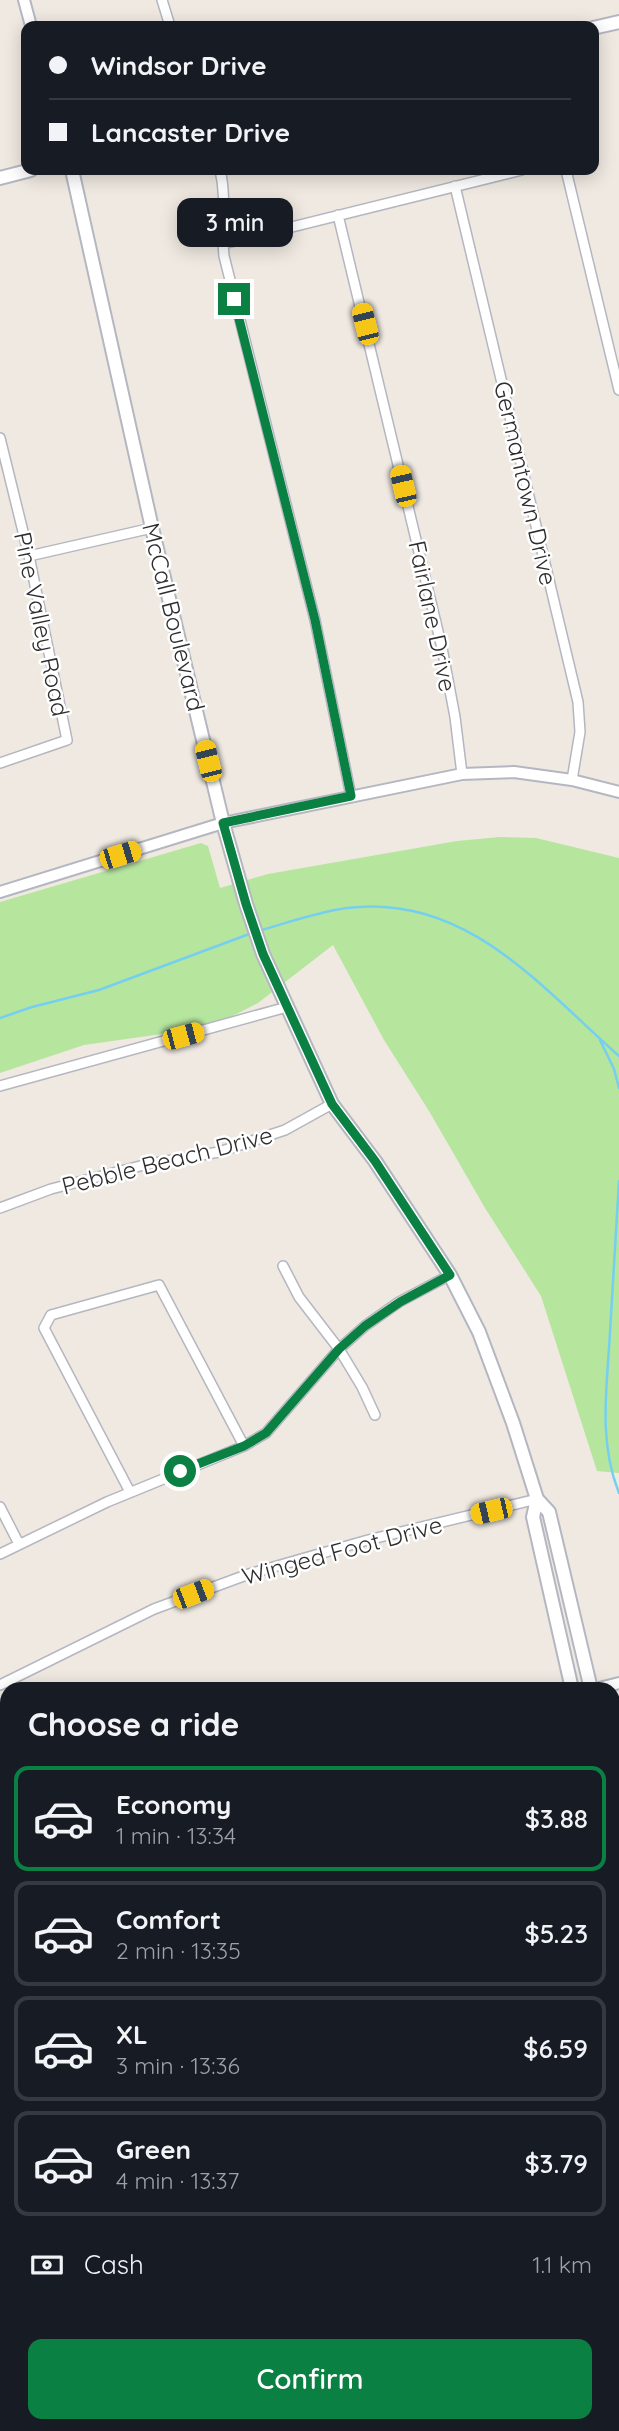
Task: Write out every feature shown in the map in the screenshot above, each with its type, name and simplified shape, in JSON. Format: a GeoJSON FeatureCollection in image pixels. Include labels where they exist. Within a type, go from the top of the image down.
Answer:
{"type":"FeatureCollection","features":[{"type":"Feature","properties":{"kind":"main road"},"geometry":{"type":"LineString","coordinates":[[599,27],[619,22]]}},
{"type":"Feature","properties":{"kind":"main road"},"geometry":{"type":"LineString","coordinates":[[0,178],[21,173]]}},
{"type":"Feature","properties":{"kind":"main road","name":"McCall Boulevard"},"geometry":{"type":"LineString","coordinates":[[73,175],[152,528],[223,823],[263,954],[332,1104],[375,1161],[450,1275],[479,1332],[513,1423],[537,1499],[549,1512],[591,1682]]}},
{"type":"Feature","properties":{"kind":"main road","name":"McCall Boulevard"},"geometry":{"type":"LineString","coordinates":[[537,1499],[533,1517],[570,1682]]}},
{"type":"Feature","properties":{"kind":"street"},"geometry":{"type":"LineString","coordinates":[[24,0],[30,21]]}},
{"type":"Feature","properties":{"kind":"street"},"geometry":{"type":"LineString","coordinates":[[162,0],[168,21]]}},
{"type":"Feature","properties":{"kind":"street"},"geometry":{"type":"LineString","coordinates":[[221,175],[225,215],[223,244],[312,608],[351,796]]}},
{"type":"Feature","properties":{"kind":"street"},"geometry":{"type":"LineString","coordinates":[[223,244],[501,175]]}},
{"type":"Feature","properties":{"kind":"street"},"geometry":{"type":"LineString","coordinates":[[567,175],[619,390]]}},
{"type":"Feature","properties":{"kind":"street","name":"Germantown Drive"},"geometry":{"type":"LineString","coordinates":[[455,186],[578,702],[580,732],[572,780]]}},
{"type":"Feature","properties":{"kind":"street","name":"Fairlane Drive"},"geometry":{"type":"LineString","coordinates":[[338,215],[442,648],[462,774]]}},
{"type":"Feature","properties":{"kind":"street","name":"Pine Valley Road"},"geometry":{"type":"LineString","coordinates":[[0,438],[29,556],[67,740],[0,763]]}},
{"type":"Feature","properties":{"kind":"street"},"geometry":{"type":"LineString","coordinates":[[29,556],[152,528]]}},
{"type":"Feature","properties":{"kind":"street"},"geometry":{"type":"LineString","coordinates":[[0,892],[223,823],[462,774],[514,772],[572,780],[619,792]]}},
{"type":"Feature","properties":{"kind":"street"},"geometry":{"type":"LineString","coordinates":[[0,1086],[287,1007]]}},
{"type":"Feature","properties":{"kind":"street","name":"Pebble Beach Drive"},"geometry":{"type":"LineString","coordinates":[[0,1208],[51,1189],[130,1168],[219,1152],[285,1130],[332,1104]]}},
{"type":"Feature","properties":{"kind":"street"},"geometry":{"type":"LineString","coordinates":[[283,1266],[299,1297],[339,1349],[375,1415]]}},
{"type":"Feature","properties":{"kind":"street"},"geometry":{"type":"LineString","coordinates":[[0,1554],[130,1493],[244,1446],[266,1433],[339,1349],[365,1326],[400,1302],[450,1275]]}},
{"type":"Feature","properties":{"kind":"street"},"geometry":{"type":"LineString","coordinates":[[130,1493],[44,1328],[51,1315],[159,1285],[244,1446]]}},
{"type":"Feature","properties":{"kind":"street","name":"Winged Foot Drive"},"geometry":{"type":"LineString","coordinates":[[6,1682],[123,1623],[228,1581],[304,1556],[537,1499]]}},
{"type":"Feature","properties":{"kind":"street"},"geometry":{"type":"LineString","coordinates":[[0,1507],[19,1544]]}},
{"type":"Feature","properties":{"kind":"green space"},"geometry":{"type":"Polygon","coordinates":[[[500,837],[536,838],[619,858],[619,1473],[597,1471],[541,1296],[384,1040],[333,945],[258,1003],[211,1027],[84,1045],[0,1073],[0,902],[201,843],[208,846],[220,888],[268,874],[457,841],[500,837]]]}},
{"type":"Feature","properties":{"kind":"waterway"},"geometry":{"type":"LineString","coordinates":[[258,931],[347,908],[389,907],[428,915],[464,930],[497,950],[529,974],[619,1056]]}},
{"type":"Feature","properties":{"kind":"waterway"},"geometry":{"type":"LineString","coordinates":[[0,1018],[99,990],[252,933]]}},
{"type":"Feature","properties":{"kind":"waterway"},"geometry":{"type":"LineString","coordinates":[[600,1040],[614,1069],[619,1088]]}},
{"type":"Feature","properties":{"kind":"waterway"},"geometry":{"type":"LineString","coordinates":[[619,1181],[605,1414],[608,1454],[619,1493]]}},
{"type":"Feature","properties":{"kind":"route"},"geometry":{"type":"LineString","coordinates":[[180,1471],[244,1446],[266,1433],[339,1349],[365,1326],[400,1302],[450,1275],[375,1161],[332,1104],[263,954],[233,864],[223,823],[351,796],[295,535],[234,299]]}}]}
